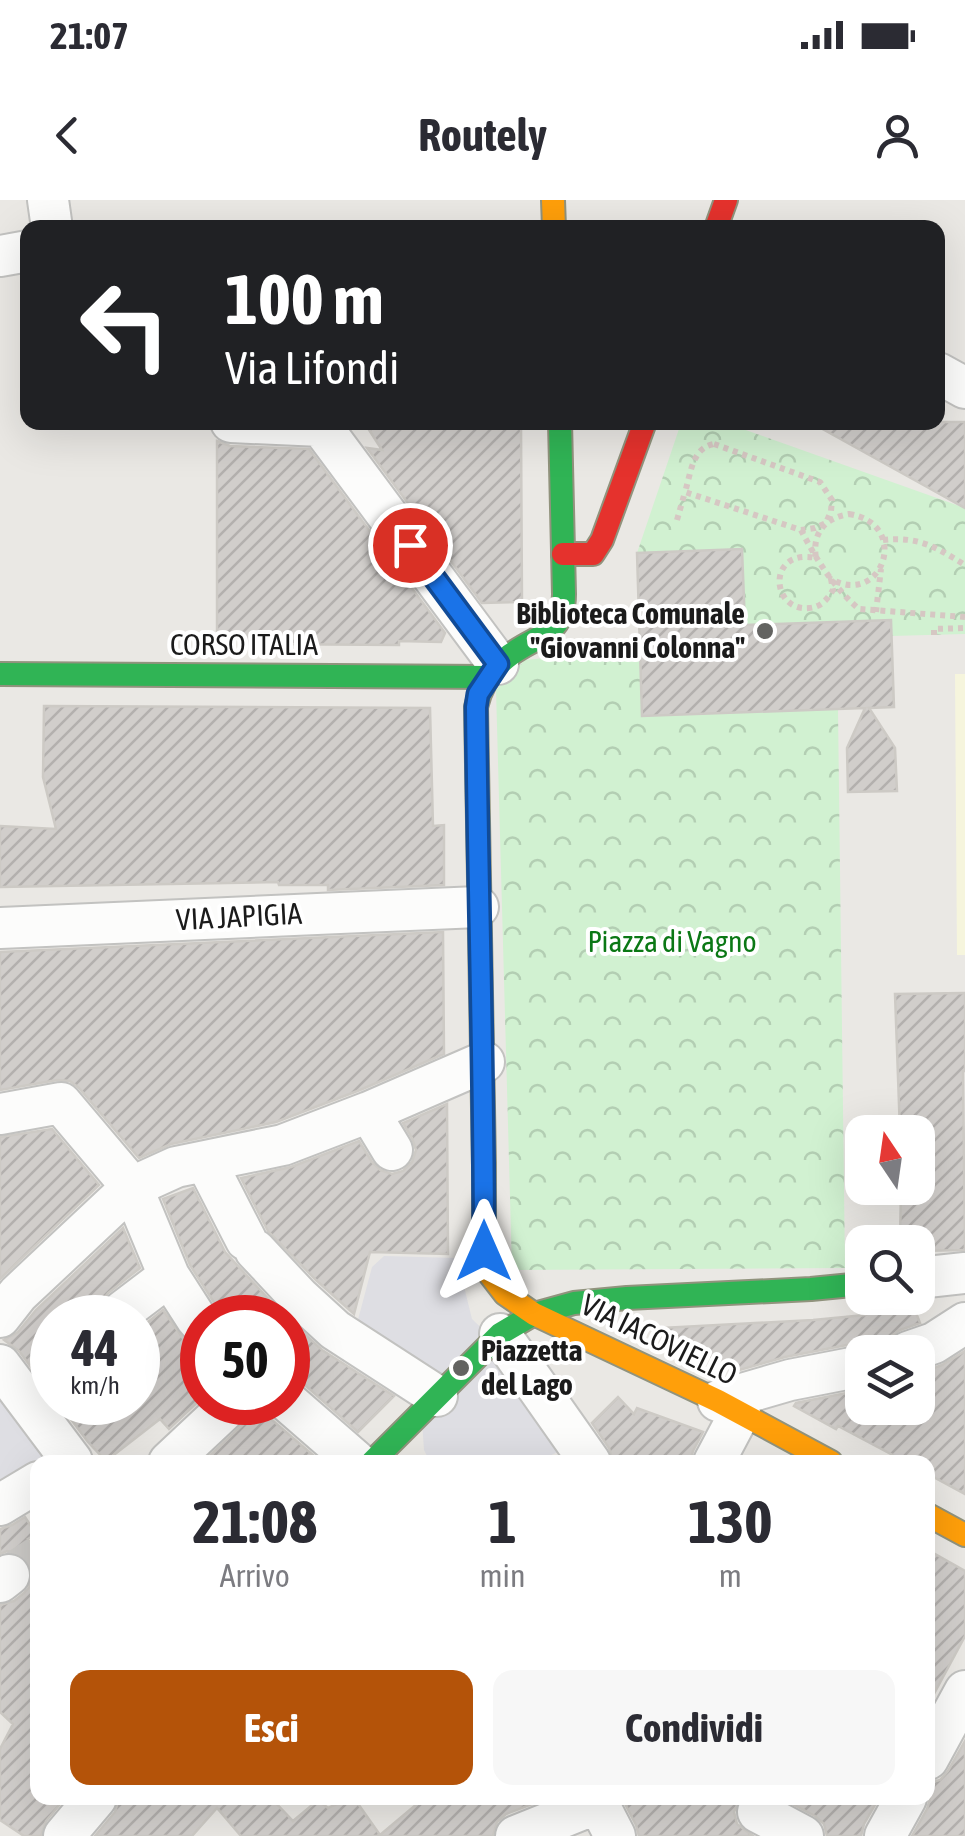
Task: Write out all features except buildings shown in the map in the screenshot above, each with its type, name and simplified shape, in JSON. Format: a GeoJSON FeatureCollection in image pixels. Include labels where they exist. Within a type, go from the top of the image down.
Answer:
{"type":"FeatureCollection","features":[{"type":"Feature","properties":{"kind":"main road"},"geometry":{"type":"LineString","coordinates":[[484,1062],[476,707],[478,694],[493,670],[519,648],[553,629],[561,618],[564,606],[560,430]]}},
{"type":"Feature","properties":{"kind":"main road"},"geometry":{"type":"LineString","coordinates":[[563,554],[593,554],[602,540],[642,430]]}},
{"type":"Feature","properties":{"kind":"main road","name":"CORSO ITALIA"},"geometry":{"type":"LineString","coordinates":[[0,674],[493,670]]}},
{"type":"Feature","properties":{"kind":"main road","name":"VIA IACOVIELLO"},"geometry":{"type":"LineString","coordinates":[[484,1062],[484,1251],[488,1272],[505,1294],[534,1314],[729,1407],[819,1455]]}},
{"type":"Feature","properties":{"kind":"main road"},"geometry":{"type":"LineString","coordinates":[[379,1455],[500,1334],[534,1314],[574,1302],[845,1286]]}},
{"type":"Feature","properties":{"kind":"main road"},"geometry":{"type":"LineString","coordinates":[[935,1519],[965,1536]]}},
{"type":"Feature","properties":{"kind":"street"},"geometry":{"type":"LineString","coordinates":[[324,430],[493,670]]}},
{"type":"Feature","properties":{"kind":"street","name":"VIA JAPIGIA"},"geometry":{"type":"LineString","coordinates":[[0,928],[478,907]]}},
{"type":"Feature","properties":{"kind":"street"},"geometry":{"type":"LineString","coordinates":[[6,1294],[132,1187],[176,1168],[283,1145],[484,1062]]}},
{"type":"Feature","properties":{"kind":"street"},"geometry":{"type":"LineString","coordinates":[[0,1114],[61,1103],[132,1187],[182,1295]]}},
{"type":"Feature","properties":{"kind":"street"},"geometry":{"type":"LineString","coordinates":[[368,1112],[392,1150]]}},
{"type":"Feature","properties":{"kind":"street"},"geometry":{"type":"LineString","coordinates":[[206,1162],[250,1245],[299,1297],[336,1330],[437,1396]]}},
{"type":"Feature","properties":{"kind":"street"},"geometry":{"type":"LineString","coordinates":[[935,1276],[965,1273]]}},
{"type":"Feature","properties":{"kind":"street"},"geometry":{"type":"LineString","coordinates":[[144,1295],[170,1276]]}},
{"type":"Feature","properties":{"kind":"street"},"geometry":{"type":"LineString","coordinates":[[935,1342],[965,1323]]}},
{"type":"Feature","properties":{"kind":"street"},"geometry":{"type":"LineString","coordinates":[[500,1334],[585,1455]]}},
{"type":"Feature","properties":{"kind":"street"},"geometry":{"type":"LineString","coordinates":[[0,1365],[68,1455]]}},
{"type":"Feature","properties":{"kind":"street"},"geometry":{"type":"LineString","coordinates":[[716,1455],[729,1407],[790,1380],[845,1369]]}},
{"type":"Feature","properties":{"kind":"street"},"geometry":{"type":"LineString","coordinates":[[310,1421],[349,1455]]}},
{"type":"Feature","properties":{"kind":"street"},"geometry":{"type":"LineString","coordinates":[[178,1455],[209,1425]]}},
{"type":"Feature","properties":{"kind":"street"},"geometry":{"type":"LineString","coordinates":[[0,1505],[30,1487]]}},
{"type":"Feature","properties":{"kind":"street"},"geometry":{"type":"LineString","coordinates":[[935,1745],[952,1712]]}},
{"type":"Feature","properties":{"kind":"street"},"geometry":{"type":"LineString","coordinates":[[64,1836],[90,1805]]}},
{"type":"Feature","properties":{"kind":"street"},"geometry":{"type":"LineString","coordinates":[[885,1836],[902,1805]]}},
{"type":"Feature","properties":{"kind":"street"},"geometry":{"type":"LineString","coordinates":[[756,1815],[802,1836]]}},
{"type":"Feature","properties":{"kind":"street"},"geometry":{"type":"LineString","coordinates":[[516,1836],[606,1820]]}},
{"type":"Feature","properties":{"kind":"path"},"geometry":{"type":"LineString","coordinates":[[677,520],[699,450],[714,444],[820,482],[832,500],[826,522],[813,544],[816,558]]}},
{"type":"Feature","properties":{"kind":"path"},"geometry":{"type":"LineString","coordinates":[[684,492],[801,530],[848,514],[872,521],[884,540],[885,554],[876,612]]}},
{"type":"Feature","properties":{"kind":"path"},"geometry":{"type":"LineString","coordinates":[[801,530],[816,558],[859,609],[965,617]]}},
{"type":"Feature","properties":{"kind":"path"},"geometry":{"type":"LineString","coordinates":[[884,540],[904,538],[935,546],[965,565]]}},
{"type":"Feature","properties":{"kind":"path"},"geometry":{"type":"LineString","coordinates":[[816,558],[802,556],[786,564],[780,579],[783,596],[796,607],[813,608],[828,598],[832,579]]}},
{"type":"Feature","properties":{"kind":"path"},"geometry":{"type":"LineString","coordinates":[[832,579],[844,586],[856,586],[882,566]]}},
{"type":"Feature","properties":{"kind":"path"},"geometry":{"type":"LineString","coordinates":[[934,635],[934,628],[965,628]]}},
{"type":"Feature","properties":{"kind":"shaded area"},"geometry":{"type":"Polygon","coordinates":[[[955,674],[965,674],[965,955],[957,955],[955,674]]]}},
{"type":"Feature","properties":{"kind":"shaded area","name":"Piazzetta del Lago"},"geometry":{"type":"Polygon","coordinates":[[[384,1256],[457,1258],[472,1319],[498,1344],[568,1446],[552,1455],[426,1455],[419,1378],[355,1331],[372,1267],[384,1256]]]}},
{"type":"Feature","properties":{"kind":"shaded area"},"geometry":{"type":"Polygon","coordinates":[[[0,1357],[30,1413],[30,1425],[36,1425],[52,1455],[30,1455],[30,1470],[0,1500],[0,1357]]]}},
{"type":"Feature","properties":{"kind":"green space"},"geometry":{"type":"Polygon","coordinates":[[[679,430],[746,430],[965,508],[965,634],[891,636],[890,620],[745,625],[742,549],[637,553],[679,430]]]}},
{"type":"Feature","properties":{"kind":"green space","name":"Piazza di Vagno"},"geometry":{"type":"Polygon","coordinates":[[[584,654],[641,661],[838,709],[845,1268],[512,1270],[496,690],[525,660],[584,654]]]}},
{"type":"Feature","properties":{"kind":"tunnel"},"geometry":{"type":"LineString","coordinates":[[9,1575],[30,1561]]}},
{"type":"Feature","properties":{"kind":"traffic: fast"},"geometry":{"type":"LineString","coordinates":[[484,1165],[476,707],[484,685],[498,666],[547,632],[560,618],[564,594],[560,430]]}},
{"type":"Feature","properties":{"kind":"traffic: fast"},"geometry":{"type":"LineString","coordinates":[[0,674],[488,677]]}},
{"type":"Feature","properties":{"kind":"traffic: fast"},"geometry":{"type":"LineString","coordinates":[[379,1455],[500,1334],[534,1314],[574,1303],[627,1298],[845,1286]]}},
{"type":"Feature","properties":{"kind":"traffic: slow"},"geometry":{"type":"LineString","coordinates":[[553,200],[554,220]]}},
{"type":"Feature","properties":{"kind":"traffic: slow"},"geometry":{"type":"LineString","coordinates":[[484,1165],[484,1251],[488,1272],[505,1294],[534,1314],[718,1401],[818,1455]]}},
{"type":"Feature","properties":{"kind":"traffic: slow"},"geometry":{"type":"LineString","coordinates":[[935,1519],[965,1535]]}},
{"type":"Feature","properties":{"kind":"traffic: jam"},"geometry":{"type":"LineString","coordinates":[[719,220],[726,200]]}},
{"type":"Feature","properties":{"kind":"traffic: jam"},"geometry":{"type":"LineString","coordinates":[[563,554],[593,554],[602,540],[642,430]]}},
{"type":"Feature","properties":{"kind":"place","name":"Biblioteca Comunale \"Giovanni Colonna\""},"geometry":{"type":"Point","coordinates":[765,631]}},
{"type":"Feature","properties":{"kind":"place","name":"Piazzetta del Lago"},"geometry":{"type":"Point","coordinates":[461,1368]}},
{"type":"Feature","properties":{"kind":"route"},"geometry":{"type":"LineString","coordinates":[[410,545],[498,664],[478,694],[476,707],[484,1251]]}}]}
